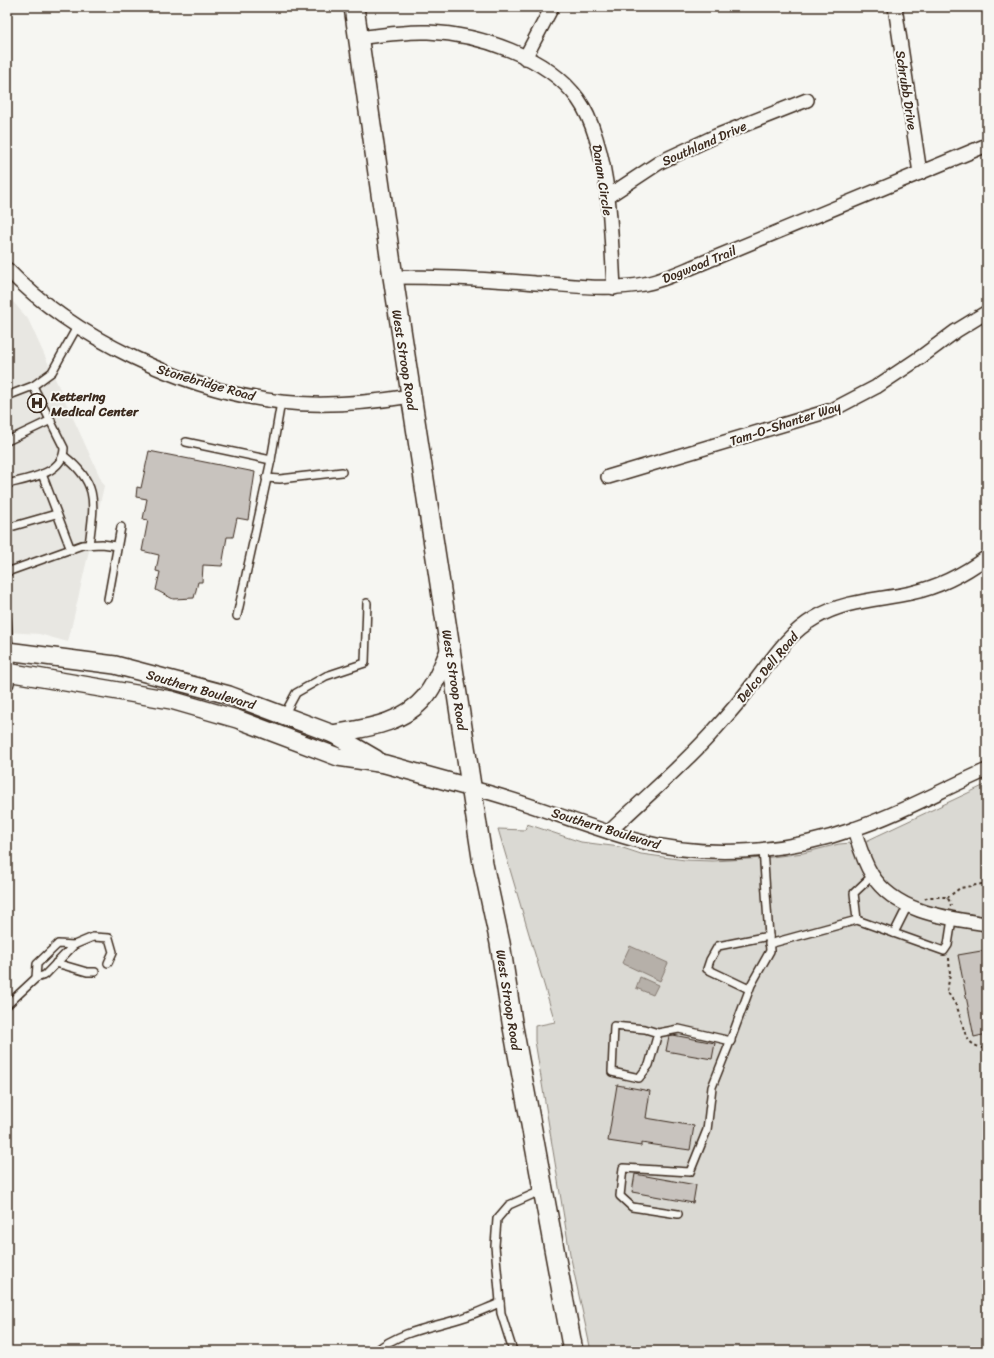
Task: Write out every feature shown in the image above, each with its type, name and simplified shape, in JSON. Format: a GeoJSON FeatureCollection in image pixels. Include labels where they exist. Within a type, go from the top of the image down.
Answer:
{"type":"FeatureCollection","features":[{"type":"Feature","properties":{"kind":"main road","name":"West Stroop Road"},"geometry":{"type":"LineString","coordinates":[[354,7],[393,277],[483,864],[500,943],[512,1022],[573,1351]]}},
{"type":"Feature","properties":{"kind":"street"},"geometry":{"type":"LineString","coordinates":[[525,58],[552,7]]}},
{"type":"Feature","properties":{"kind":"street","name":"Schrubb Drive"},"geometry":{"type":"LineString","coordinates":[[895,7],[920,173]]}},
{"type":"Feature","properties":{"kind":"street","name":"Danan Circle"},"geometry":{"type":"LineString","coordinates":[[358,38],[401,33],[426,32],[456,34],[482,41],[525,58],[545,69],[560,80],[579,100],[596,137],[601,157],[607,197],[614,288]]}},
{"type":"Feature","properties":{"kind":"street","name":"Southland Drive"},"geometry":{"type":"LineString","coordinates":[[607,197],[660,162],[709,139],[807,100]]}},
{"type":"Feature","properties":{"kind":"street","name":"Dogwood Trail"},"geometry":{"type":"LineString","coordinates":[[393,277],[432,277],[537,283],[588,288],[614,288],[659,280],[987,145]]}},
{"type":"Feature","properties":{"kind":"street","name":"Stonebridge Road"},"geometry":{"type":"LineString","coordinates":[[7,269],[36,297],[77,327],[154,368],[216,388],[281,402],[341,404],[372,402],[411,396]]}},
{"type":"Feature","properties":{"kind":"street","name":"Tam-O-Shanter Way"},"geometry":{"type":"LineString","coordinates":[[608,477],[832,410],[876,387],[956,331],[987,312]]}},
{"type":"Feature","properties":{"kind":"street","name":"Delco Dell Road"},"geometry":{"type":"LineString","coordinates":[[609,832],[708,736],[752,685],[790,636],[803,625],[834,609],[852,603],[925,589],[955,578],[987,557]]}},
{"type":"Feature","properties":{"kind":"street"},"geometry":{"type":"LineString","coordinates":[[8,651],[8,675]]}},
{"type":"Feature","properties":{"kind":"street","name":"Southern Boulevard"},"geometry":{"type":"LineString","coordinates":[[8,651],[115,665],[229,695],[333,734],[385,764]]}},
{"type":"Feature","properties":{"kind":"street"},"geometry":{"type":"LineString","coordinates":[[333,734],[369,728],[393,720],[411,710],[425,697],[450,651]]}},
{"type":"Feature","properties":{"kind":"street","name":"Southern Boulevard"},"geometry":{"type":"LineString","coordinates":[[8,675],[171,700],[237,720],[338,757],[385,764],[500,795],[609,832],[658,845],[695,850],[727,851],[763,849],[808,842],[854,830],[987,770]]}},
{"type":"Feature","properties":{"kind":"street"},"geometry":{"type":"LineString","coordinates":[[854,830],[866,864],[872,876],[884,890],[908,905],[932,914],[952,919],[987,924]]}},
{"type":"Feature","properties":{"kind":"lane"},"geometry":{"type":"LineString","coordinates":[[7,396],[33,386],[52,372],[77,327]]}},
{"type":"Feature","properties":{"kind":"lane"},"geometry":{"type":"LineString","coordinates":[[7,484],[42,474],[55,468],[64,456],[64,448],[33,386]]}},
{"type":"Feature","properties":{"kind":"lane"},"geometry":{"type":"LineString","coordinates":[[237,616],[271,460],[281,402]]}},
{"type":"Feature","properties":{"kind":"lane"},"geometry":{"type":"LineString","coordinates":[[7,441],[51,420]]}},
{"type":"Feature","properties":{"kind":"lane"},"geometry":{"type":"LineString","coordinates":[[186,442],[271,460]]}},
{"type":"Feature","properties":{"kind":"lane"},"geometry":{"type":"LineString","coordinates":[[64,456],[77,466],[90,485],[93,503],[89,545]]}},
{"type":"Feature","properties":{"kind":"lane"},"geometry":{"type":"LineString","coordinates":[[266,478],[280,479],[342,472]]}},
{"type":"Feature","properties":{"kind":"lane"},"geometry":{"type":"LineString","coordinates":[[42,474],[71,550]]}},
{"type":"Feature","properties":{"kind":"lane"},"geometry":{"type":"LineString","coordinates":[[7,528],[56,514]]}},
{"type":"Feature","properties":{"kind":"lane"},"geometry":{"type":"LineString","coordinates":[[108,599],[121,527]]}},
{"type":"Feature","properties":{"kind":"lane"},"geometry":{"type":"LineString","coordinates":[[7,572],[89,545],[102,544],[117,546]]}},
{"type":"Feature","properties":{"kind":"lane"},"geometry":{"type":"LineString","coordinates":[[284,715],[296,693],[326,676],[366,663],[367,602]]}},
{"type":"Feature","properties":{"kind":"lane"},"geometry":{"type":"LineString","coordinates":[[7,619],[8,651]]}},
{"type":"Feature","properties":{"kind":"lane"},"geometry":{"type":"LineString","coordinates":[[678,1214],[632,1207],[620,1196],[622,1168],[690,1172],[707,1130],[712,1087],[750,989],[770,951],[763,849]]}},
{"type":"Feature","properties":{"kind":"lane"},"geometry":{"type":"LineString","coordinates":[[857,920],[854,893],[872,876]]}},
{"type":"Feature","properties":{"kind":"lane"},"geometry":{"type":"LineString","coordinates":[[894,933],[908,905]]}},
{"type":"Feature","properties":{"kind":"lane"},"geometry":{"type":"LineString","coordinates":[[769,944],[857,920],[944,951],[948,945],[952,919]]}},
{"type":"Feature","properties":{"kind":"lane"},"geometry":{"type":"LineString","coordinates":[[750,989],[707,969],[710,960],[718,946],[769,936]]}},
{"type":"Feature","properties":{"kind":"lane"},"geometry":{"type":"LineString","coordinates":[[7,1005],[36,978],[45,975],[74,946],[93,937],[109,938],[113,952],[108,963]]}},
{"type":"Feature","properties":{"kind":"lane"},"geometry":{"type":"LineString","coordinates":[[36,978],[37,964],[58,944],[74,946]]}},
{"type":"Feature","properties":{"kind":"lane"},"geometry":{"type":"LineString","coordinates":[[56,963],[87,972],[95,972]]}},
{"type":"Feature","properties":{"kind":"lane"},"geometry":{"type":"LineString","coordinates":[[658,1033],[649,1065],[640,1078],[612,1072],[614,1026],[645,1029],[658,1033],[679,1029],[731,1041]]}},
{"type":"Feature","properties":{"kind":"lane"},"geometry":{"type":"LineString","coordinates":[[513,1351],[501,1313],[495,1246],[497,1219],[509,1205],[543,1190]]}},
{"type":"Feature","properties":{"kind":"lane"},"geometry":{"type":"LineString","coordinates":[[376,1351],[389,1341],[434,1324],[462,1318],[500,1303]]}},
{"type":"Feature","properties":{"kind":"path"},"geometry":{"type":"LineString","coordinates":[[947,898],[960,888],[987,883]]}},
{"type":"Feature","properties":{"kind":"path"},"geometry":{"type":"LineString","coordinates":[[949,953],[950,975],[947,990],[959,1010],[967,1038],[976,1046],[987,1049]]}},
{"type":"Feature","properties":{"kind":"shaded area","name":"Kettering Medical Center"},"geometry":{"type":"Polygon","coordinates":[[[7,295],[28,319],[104,486],[68,642],[39,634],[7,632],[7,295]]]}},
{"type":"Feature","properties":{"kind":"shaded area"},"geometry":{"type":"Polygon","coordinates":[[[987,784],[987,1351],[591,1351],[570,1254],[535,1041],[535,1026],[555,1022],[498,829],[525,830],[527,824],[581,842],[620,847],[641,854],[685,860],[713,861],[764,858],[803,853],[839,844],[864,842],[987,784]]]}},
{"type":"Feature","properties":{"kind":"shaded area"},"geometry":{"type":"Polygon","coordinates":[[[630,946],[668,963],[660,981],[622,963],[630,946]]]}},
{"type":"Feature","properties":{"kind":"shaded area"},"geometry":{"type":"Polygon","coordinates":[[[640,977],[658,985],[653,995],[636,988],[640,977]]]}},
{"type":"Feature","properties":{"kind":"building"},"geometry":{"type":"Polygon","coordinates":[[[149,451],[255,472],[248,520],[237,518],[233,537],[227,537],[222,566],[203,565],[202,582],[198,582],[194,598],[173,599],[156,590],[160,572],[156,571],[159,555],[142,551],[148,520],[143,519],[147,499],[136,497],[137,487],[141,488],[149,451]]]}},
{"type":"Feature","properties":{"kind":"building"},"geometry":{"type":"Polygon","coordinates":[[[987,950],[987,1034],[974,1037],[958,955],[987,950]]]}},
{"type":"Feature","properties":{"kind":"building"},"geometry":{"type":"Polygon","coordinates":[[[673,1035],[715,1043],[712,1059],[666,1051],[669,1036],[673,1035]]]}},
{"type":"Feature","properties":{"kind":"building"},"geometry":{"type":"Polygon","coordinates":[[[617,1085],[650,1091],[646,1118],[694,1126],[690,1150],[641,1143],[641,1146],[608,1141],[617,1085]]]}},
{"type":"Feature","properties":{"kind":"building"},"geometry":{"type":"Polygon","coordinates":[[[635,1174],[696,1185],[693,1203],[632,1192],[635,1174]]]}},
{"type":"Feature","properties":{"kind":"place","name":"Kettering Medical Center"},"geometry":{"type":"Point","coordinates":[37,403]}}]}
